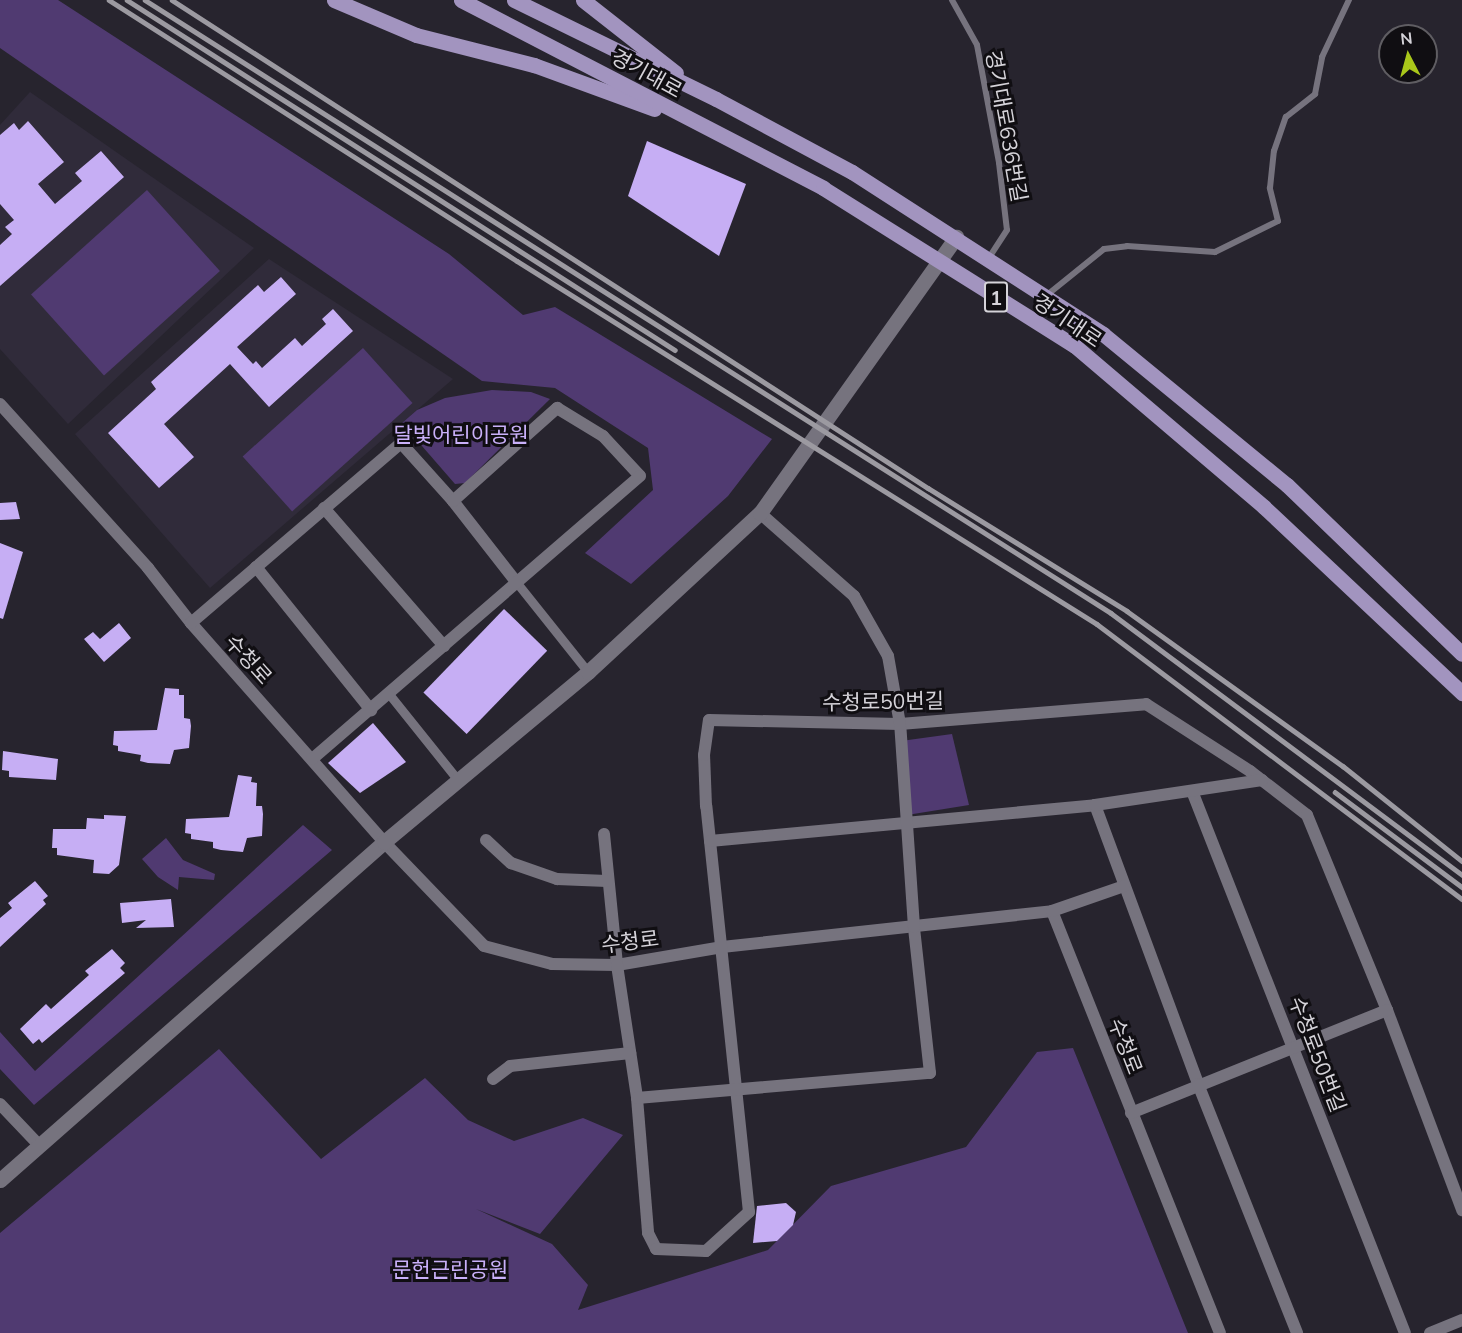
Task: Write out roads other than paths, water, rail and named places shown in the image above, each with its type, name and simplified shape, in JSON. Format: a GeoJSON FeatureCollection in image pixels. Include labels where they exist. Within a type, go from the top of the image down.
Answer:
{"type":"FeatureCollection","features":[{"type":"Feature","properties":{"kind":"main road"},"geometry":{"type":"LineString","coordinates":[[334,0],[350,3],[416,35],[534,64],[646,106],[682,116]]}},
{"type":"Feature","properties":{"kind":"main road","name":"경기대로"},"geometry":{"type":"LineString","coordinates":[[461,0],[823,188],[1075,346],[1264,507],[1462,693]]}},
{"type":"Feature","properties":{"kind":"main road","name":"경기대로"},"geometry":{"type":"LineString","coordinates":[[514,0],[697,90],[852,172],[989,258],[1103,334],[1287,485],[1462,654]]}},
{"type":"Feature","properties":{"kind":"main road"},"geometry":{"type":"LineString","coordinates":[[584,0],[697,90]]}},
{"type":"Feature","properties":{"kind":"street"},"geometry":{"type":"LineString","coordinates":[[0,1180],[384,842],[588,672],[760,513],[956,237]]}},
{"type":"Feature","properties":{"kind":"street","name":"수청로"},"geometry":{"type":"LineString","coordinates":[[0,404],[148,568],[191,623],[384,842],[484,946],[552,964],[617,965],[722,947],[914,927],[1042,909],[1052,911],[1220,1333]]}},
{"type":"Feature","properties":{"kind":"street"},"geometry":{"type":"LineString","coordinates":[[312,759],[640,476],[603,436],[557,408],[453,501]]}},
{"type":"Feature","properties":{"kind":"street"},"geometry":{"type":"LineString","coordinates":[[191,623],[401,443],[453,501],[588,672]]}},
{"type":"Feature","properties":{"kind":"street"},"geometry":{"type":"LineString","coordinates":[[324,508],[444,646]]}},
{"type":"Feature","properties":{"kind":"street"},"geometry":{"type":"LineString","coordinates":[[604,834],[617,965],[637,1098],[930,1073],[905,823],[900,724],[888,656],[854,596],[760,513]]}},
{"type":"Feature","properties":{"kind":"street"},"geometry":{"type":"LineString","coordinates":[[256,567],[371,710]]}},
{"type":"Feature","properties":{"kind":"street"},"geometry":{"type":"LineString","coordinates":[[389,694],[458,780]]}},
{"type":"Feature","properties":{"kind":"street","name":"수청로50번길"},"geometry":{"type":"LineString","coordinates":[[637,1098],[648,1233],[656,1249],[706,1251],[749,1212],[733,1089],[722,947],[710,841],[704,755],[709,720],[900,724],[1146,704],[1262,780],[1307,815],[1387,1010],[1462,1209]]}},
{"type":"Feature","properties":{"kind":"street"},"geometry":{"type":"LineString","coordinates":[[710,841],[1095,805],[1262,780]]}},
{"type":"Feature","properties":{"kind":"street","name":"수청로50번길"},"geometry":{"type":"LineString","coordinates":[[1192,791],[1405,1333]]}},
{"type":"Feature","properties":{"kind":"street"},"geometry":{"type":"LineString","coordinates":[[1095,805],[1198,1084],[1297,1333]]}},
{"type":"Feature","properties":{"kind":"street"},"geometry":{"type":"LineString","coordinates":[[486,840],[511,863],[529,870],[556,879],[607,881]]}},
{"type":"Feature","properties":{"kind":"street"},"geometry":{"type":"LineString","coordinates":[[1052,911],[1124,886]]}},
{"type":"Feature","properties":{"kind":"street"},"geometry":{"type":"LineString","coordinates":[[1131,1113],[1198,1084],[1387,1010]]}},
{"type":"Feature","properties":{"kind":"street"},"geometry":{"type":"LineString","coordinates":[[493,1079],[510,1066],[630,1053]]}},
{"type":"Feature","properties":{"kind":"street"},"geometry":{"type":"LineString","coordinates":[[0,1104],[39,1145]]}},
{"type":"Feature","properties":{"kind":"street"},"geometry":{"type":"LineString","coordinates":[[1430,1333],[1462,1320]]}},
{"type":"Feature","properties":{"kind":"lane","name":"경기대로636번길"},"geometry":{"type":"LineString","coordinates":[[952,0],[977,45],[999,163],[1007,230],[989,258]]}},
{"type":"Feature","properties":{"kind":"lane"},"geometry":{"type":"LineString","coordinates":[[1046,296],[1104,249],[1127,246],[1215,252],[1278,220],[1270,188],[1274,152],[1286,117],[1315,94],[1322,57],[1349,0]]}},
{"type":"Feature","properties":{"kind":"railway"},"geometry":{"type":"LineString","coordinates":[[109,0],[517,261],[1097,624],[1462,899]]}},
{"type":"Feature","properties":{"kind":"railway"},"geometry":{"type":"LineString","coordinates":[[127,0],[675,350]]}},
{"type":"Feature","properties":{"kind":"railway"},"geometry":{"type":"LineString","coordinates":[[145,0],[1111,613],[1462,875]]}},
{"type":"Feature","properties":{"kind":"railway"},"geometry":{"type":"LineString","coordinates":[[172,0],[928,488],[1127,611],[1343,766],[1462,861]]}},
{"type":"Feature","properties":{"kind":"railway"},"geometry":{"type":"LineString","coordinates":[[1335,792],[1462,887]]}},
{"type":"Feature","properties":{"kind":"park label","name":"달빛어린이공원"},"geometry":{"type":"Point","coordinates":[461,434]}},
{"type":"Feature","properties":{"kind":"park label","name":"문헌근린공원"},"geometry":{"type":"Point","coordinates":[450,1269]}}]}
